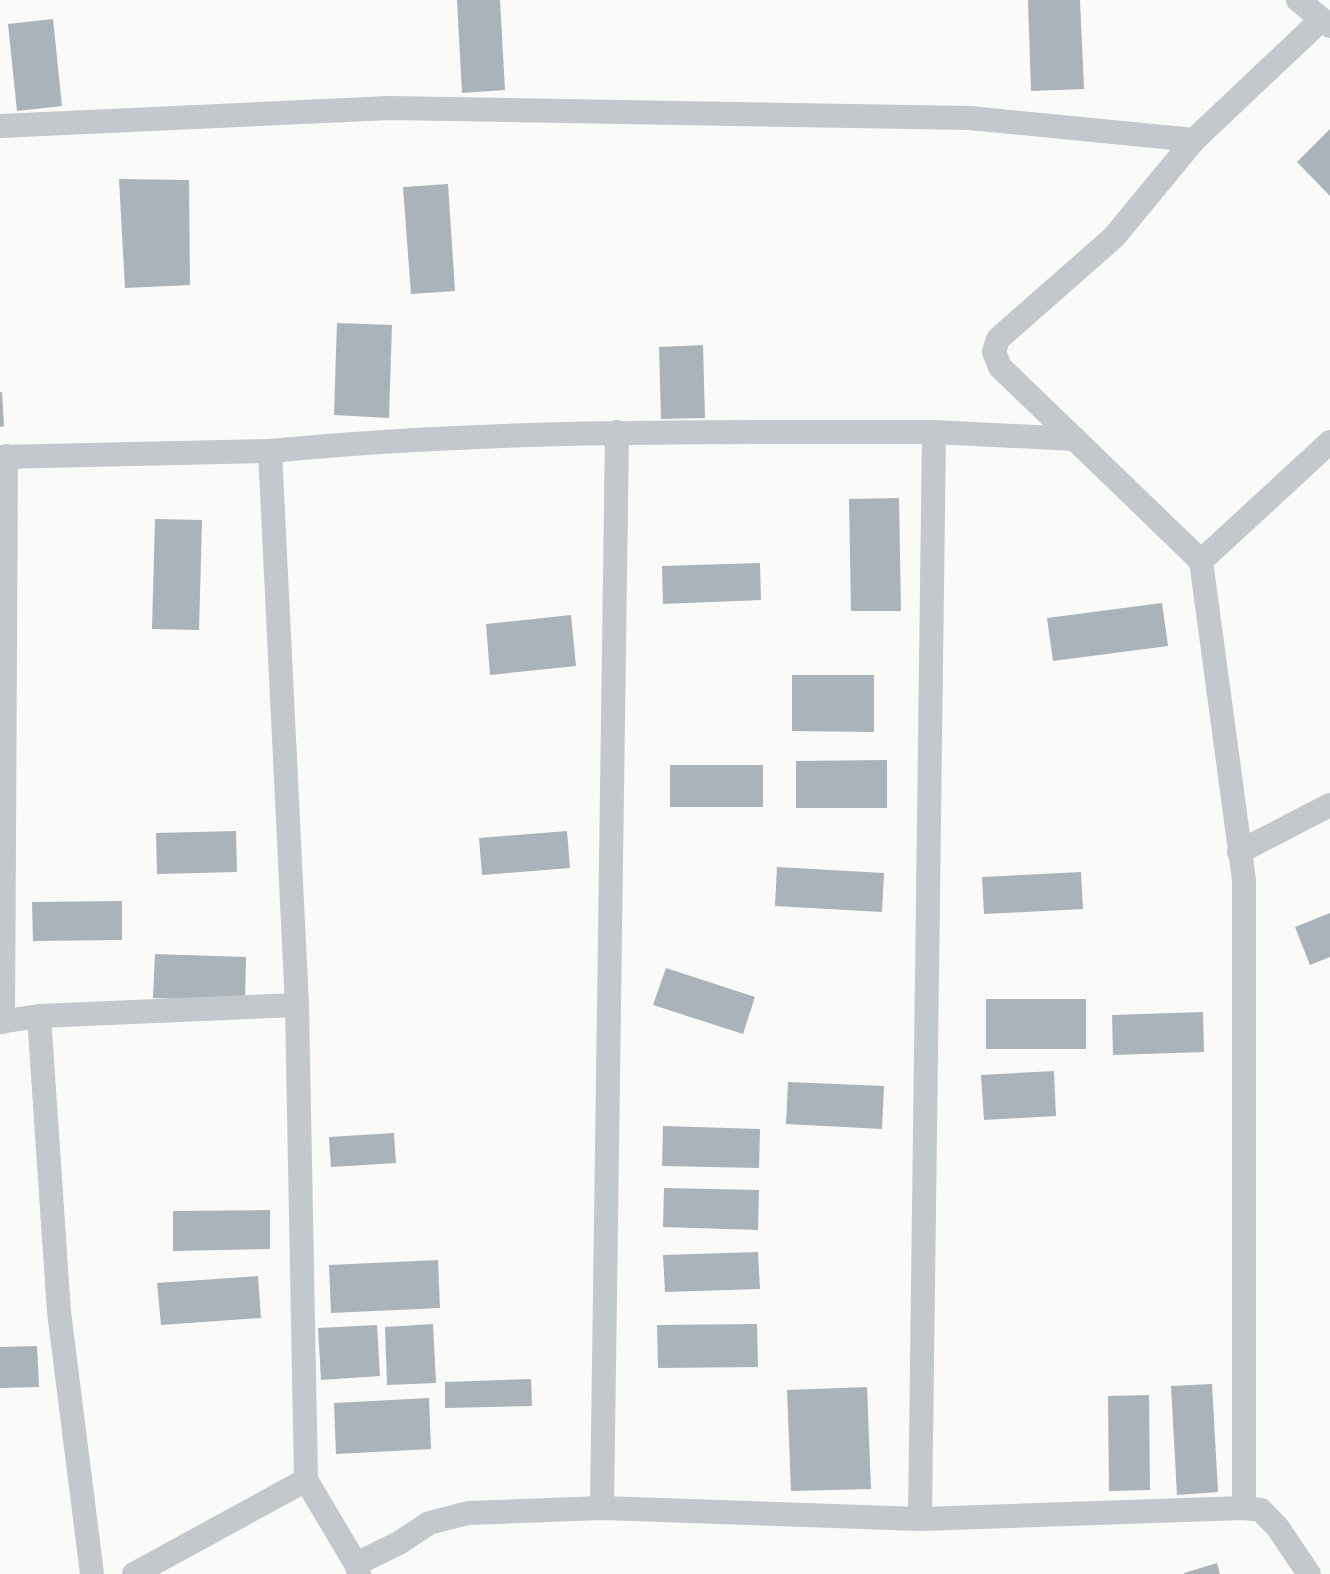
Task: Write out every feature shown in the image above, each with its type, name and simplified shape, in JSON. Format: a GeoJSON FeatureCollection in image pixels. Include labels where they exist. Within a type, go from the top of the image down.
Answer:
{"type":"FeatureCollection","features":[{"type":"Feature","properties":{"kind":"street"},"geometry":{"type":"LineString","coordinates":[[1244,1508],[1244,880],[1201,561],[1000,367],[994,352],[998,339],[1114,237],[1194,140],[1326,23],[1299,0]]}},
{"type":"Feature","properties":{"kind":"street"},"geometry":{"type":"LineString","coordinates":[[0,126],[389,108],[970,118],[1194,140]]}},
{"type":"Feature","properties":{"kind":"street"},"geometry":{"type":"LineString","coordinates":[[297,1005],[39,1016],[2,1022],[3,456],[270,451],[343,444],[617,432],[934,432],[1075,439]]}},
{"type":"Feature","properties":{"kind":"street"},"geometry":{"type":"LineString","coordinates":[[602,1508],[617,432]]}},
{"type":"Feature","properties":{"kind":"street"},"geometry":{"type":"LineString","coordinates":[[920,1519],[934,432]]}},
{"type":"Feature","properties":{"kind":"street"},"geometry":{"type":"LineString","coordinates":[[1201,561],[1330,442]]}},
{"type":"Feature","properties":{"kind":"street"},"geometry":{"type":"LineString","coordinates":[[270,451],[297,1005],[306,1480],[358,1569],[429,1523],[468,1513],[602,1508],[920,1519],[1244,1508],[1261,1510],[1278,1527],[1309,1574]]}},
{"type":"Feature","properties":{"kind":"street"},"geometry":{"type":"LineString","coordinates":[[1239,852],[1330,805]]}},
{"type":"Feature","properties":{"kind":"street"},"geometry":{"type":"LineString","coordinates":[[39,1016],[59,1312],[92,1574]]}},
{"type":"Feature","properties":{"kind":"street"},"geometry":{"type":"LineString","coordinates":[[134,1574],[306,1480]]}},
{"type":"Feature","properties":{"kind":"building"},"geometry":{"type":"Polygon","coordinates":[[[457,0],[500,0],[505,90],[462,93],[457,0]]]}},
{"type":"Feature","properties":{"kind":"building"},"geometry":{"type":"Polygon","coordinates":[[[1028,0],[1080,0],[1084,89],[1031,91],[1028,0]]]}},
{"type":"Feature","properties":{"kind":"building"},"geometry":{"type":"Polygon","coordinates":[[[53,19],[62,106],[17,111],[8,24],[53,19]]]}},
{"type":"Feature","properties":{"kind":"building"},"geometry":{"type":"Polygon","coordinates":[[[1330,129],[1330,196],[1297,162],[1330,129]]]}},
{"type":"Feature","properties":{"kind":"building"},"geometry":{"type":"Polygon","coordinates":[[[119,179],[189,180],[190,285],[125,288],[119,179]]]}},
{"type":"Feature","properties":{"kind":"building"},"geometry":{"type":"Polygon","coordinates":[[[448,184],[455,291],[411,294],[403,187],[448,184]]]}},
{"type":"Feature","properties":{"kind":"building"},"geometry":{"type":"Polygon","coordinates":[[[337,323],[392,325],[389,418],[334,415],[337,323]]]}},
{"type":"Feature","properties":{"kind":"building"},"geometry":{"type":"Polygon","coordinates":[[[703,345],[705,418],[661,419],[659,347],[703,345]]]}},
{"type":"Feature","properties":{"kind":"building"},"geometry":{"type":"Polygon","coordinates":[[[0,392],[2,392],[4,426],[0,427],[0,392]]]}},
{"type":"Feature","properties":{"kind":"building"},"geometry":{"type":"Polygon","coordinates":[[[899,498],[901,611],[851,611],[849,499],[899,498]]]}},
{"type":"Feature","properties":{"kind":"building"},"geometry":{"type":"Polygon","coordinates":[[[155,519],[202,520],[199,630],[152,629],[155,519]]]}},
{"type":"Feature","properties":{"kind":"building"},"geometry":{"type":"Polygon","coordinates":[[[760,563],[761,600],[663,604],[662,566],[760,563]]]}},
{"type":"Feature","properties":{"kind":"building"},"geometry":{"type":"Polygon","coordinates":[[[1162,603],[1168,646],[1053,661],[1047,618],[1162,603]]]}},
{"type":"Feature","properties":{"kind":"building"},"geometry":{"type":"Polygon","coordinates":[[[571,615],[576,666],[490,675],[486,624],[571,615]]]}},
{"type":"Feature","properties":{"kind":"building"},"geometry":{"type":"Polygon","coordinates":[[[792,675],[874,675],[874,732],[792,731],[792,675]]]}},
{"type":"Feature","properties":{"kind":"building"},"geometry":{"type":"Polygon","coordinates":[[[887,760],[887,808],[796,808],[796,761],[887,760]]]}},
{"type":"Feature","properties":{"kind":"building"},"geometry":{"type":"Polygon","coordinates":[[[670,765],[763,765],[763,807],[670,807],[670,765]]]}},
{"type":"Feature","properties":{"kind":"building"},"geometry":{"type":"Polygon","coordinates":[[[236,831],[237,872],[157,874],[156,833],[236,831]]]}},
{"type":"Feature","properties":{"kind":"building"},"geometry":{"type":"Polygon","coordinates":[[[567,831],[570,868],[482,875],[479,838],[567,831]]]}},
{"type":"Feature","properties":{"kind":"building"},"geometry":{"type":"Polygon","coordinates":[[[777,867],[884,873],[882,912],[775,906],[777,867]]]}},
{"type":"Feature","properties":{"kind":"building"},"geometry":{"type":"Polygon","coordinates":[[[1081,872],[1083,909],[984,914],[982,877],[1081,872]]]}},
{"type":"Feature","properties":{"kind":"building"},"geometry":{"type":"Polygon","coordinates":[[[122,901],[122,940],[33,941],[32,902],[122,901]]]}},
{"type":"Feature","properties":{"kind":"building"},"geometry":{"type":"Polygon","coordinates":[[[1330,913],[1330,957],[1310,965],[1295,927],[1330,913]]]}},
{"type":"Feature","properties":{"kind":"building"},"geometry":{"type":"Polygon","coordinates":[[[155,954],[246,957],[245,1001],[153,998],[155,954]]]}},
{"type":"Feature","properties":{"kind":"building"},"geometry":{"type":"Polygon","coordinates":[[[666,968],[755,997],[743,1034],[653,1005],[666,968]]]}},
{"type":"Feature","properties":{"kind":"building"},"geometry":{"type":"Polygon","coordinates":[[[986,999],[1086,999],[1086,1049],[986,1049],[986,999]]]}},
{"type":"Feature","properties":{"kind":"building"},"geometry":{"type":"Polygon","coordinates":[[[1203,1012],[1204,1052],[1113,1055],[1112,1015],[1203,1012]]]}},
{"type":"Feature","properties":{"kind":"building"},"geometry":{"type":"Polygon","coordinates":[[[1054,1071],[1056,1116],[984,1120],[981,1075],[1054,1071]]]}},
{"type":"Feature","properties":{"kind":"building"},"geometry":{"type":"Polygon","coordinates":[[[788,1082],[884,1086],[882,1129],[786,1124],[788,1082]]]}},
{"type":"Feature","properties":{"kind":"building"},"geometry":{"type":"Polygon","coordinates":[[[663,1126],[760,1129],[759,1168],[662,1166],[663,1126]]]}},
{"type":"Feature","properties":{"kind":"building"},"geometry":{"type":"Polygon","coordinates":[[[394,1133],[396,1163],[331,1167],[329,1137],[394,1133]]]}},
{"type":"Feature","properties":{"kind":"building"},"geometry":{"type":"Polygon","coordinates":[[[664,1188],[759,1190],[758,1230],[663,1227],[664,1188]]]}},
{"type":"Feature","properties":{"kind":"building"},"geometry":{"type":"Polygon","coordinates":[[[270,1210],[270,1249],[173,1251],[173,1211],[270,1210]]]}},
{"type":"Feature","properties":{"kind":"building"},"geometry":{"type":"Polygon","coordinates":[[[758,1252],[760,1289],[665,1292],[663,1255],[758,1252]]]}},
{"type":"Feature","properties":{"kind":"building"},"geometry":{"type":"Polygon","coordinates":[[[438,1260],[440,1308],[331,1313],[329,1265],[438,1260]]]}},
{"type":"Feature","properties":{"kind":"building"},"geometry":{"type":"Polygon","coordinates":[[[258,1276],[261,1318],[161,1325],[157,1283],[258,1276]]]}},
{"type":"Feature","properties":{"kind":"building"},"geometry":{"type":"Polygon","coordinates":[[[433,1324],[436,1383],[387,1385],[385,1327],[433,1324]]]}},
{"type":"Feature","properties":{"kind":"building"},"geometry":{"type":"Polygon","coordinates":[[[757,1324],[758,1367],[658,1368],[657,1325],[757,1324]]]}},
{"type":"Feature","properties":{"kind":"building"},"geometry":{"type":"Polygon","coordinates":[[[377,1325],[380,1376],[321,1380],[318,1328],[377,1325]]]}},
{"type":"Feature","properties":{"kind":"building"},"geometry":{"type":"Polygon","coordinates":[[[37,1346],[39,1387],[0,1388],[0,1347],[37,1346]]]}},
{"type":"Feature","properties":{"kind":"building"},"geometry":{"type":"Polygon","coordinates":[[[531,1379],[532,1406],[445,1408],[445,1382],[531,1379]]]}},
{"type":"Feature","properties":{"kind":"building"},"geometry":{"type":"Polygon","coordinates":[[[1212,1384],[1218,1492],[1177,1495],[1171,1386],[1212,1384]]]}},
{"type":"Feature","properties":{"kind":"building"},"geometry":{"type":"Polygon","coordinates":[[[867,1387],[871,1489],[791,1491],[787,1390],[867,1387]]]}},
{"type":"Feature","properties":{"kind":"building"},"geometry":{"type":"Polygon","coordinates":[[[1149,1395],[1150,1490],[1109,1491],[1108,1396],[1149,1395]]]}},
{"type":"Feature","properties":{"kind":"building"},"geometry":{"type":"Polygon","coordinates":[[[429,1398],[431,1449],[336,1454],[334,1403],[429,1398]]]}},
{"type":"Feature","properties":{"kind":"building"},"geometry":{"type":"Polygon","coordinates":[[[1217,1563],[1220,1574],[1184,1574],[1184,1573],[1217,1563]]]}}]}
